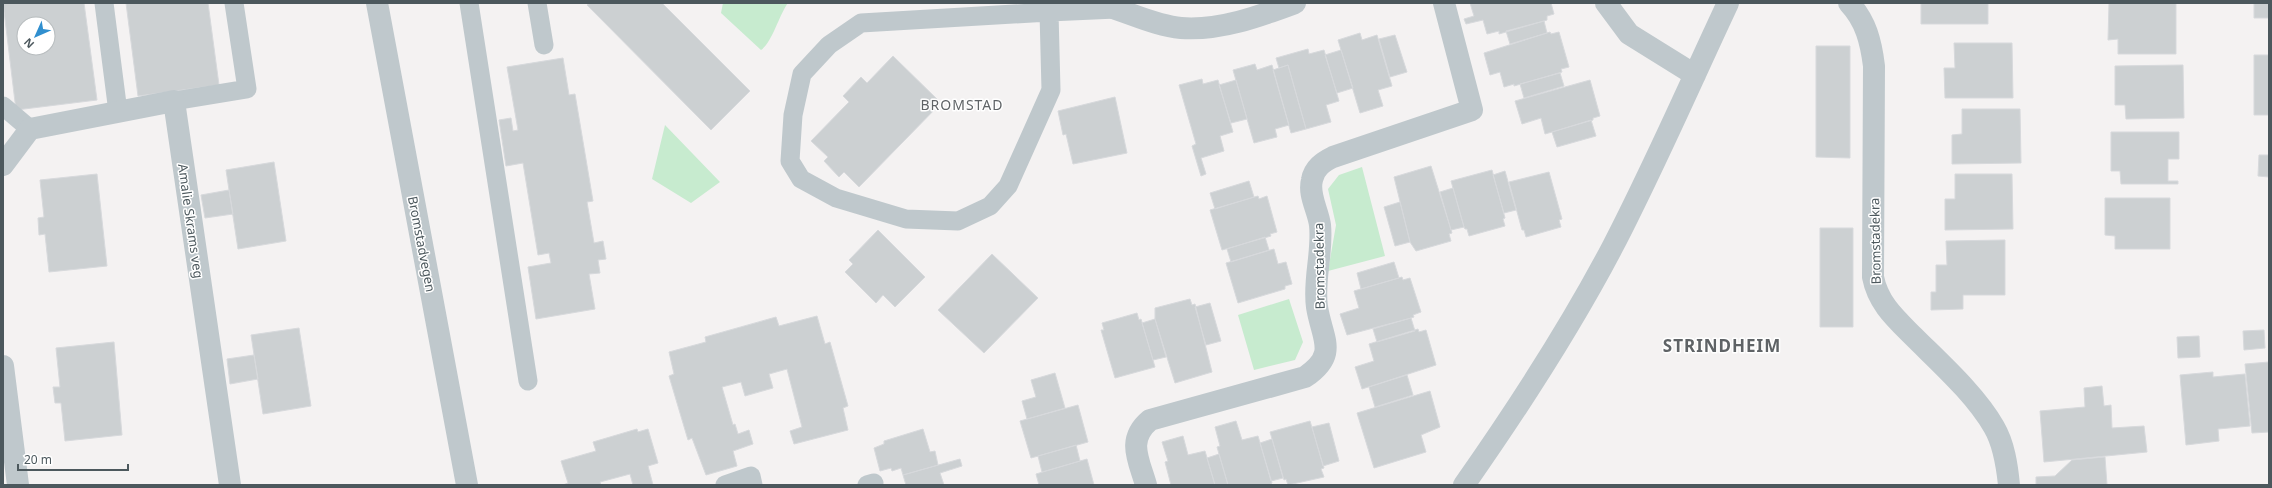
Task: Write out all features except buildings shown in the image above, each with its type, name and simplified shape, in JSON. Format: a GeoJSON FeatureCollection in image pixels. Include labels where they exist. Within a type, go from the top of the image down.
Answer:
{"type":"FeatureCollection","features":[{"type":"Feature","properties":{"kind":"street","name":"Bromstadvegen"},"geometry":{"type":"LineString","coordinates":[[377,3],[467,485]]}},
{"type":"Feature","properties":{"kind":"street"},"geometry":{"type":"LineString","coordinates":[[1116,9],[1149,21],[1181,28],[1211,27],[1261,16],[1296,3]]}},
{"type":"Feature","properties":{"kind":"street","name":"Bromstadekra"},"geometry":{"type":"LineString","coordinates":[[1146,485],[1135,445],[1136,436],[1140,428],[1150,420],[1305,377],[1317,369],[1324,360],[1326,340],[1317,308],[1316,285],[1321,242],[1319,223],[1311,191],[1312,180],[1322,162],[1333,157],[1472,110],[1444,3]]}},
{"type":"Feature","properties":{"kind":"street"},"geometry":{"type":"LineString","coordinates":[[1606,3],[1629,34],[1695,75]]}},
{"type":"Feature","properties":{"kind":"street"},"geometry":{"type":"LineString","coordinates":[[1464,485],[1516,411],[1565,332],[1613,246],[1728,3]]}},
{"type":"Feature","properties":{"kind":"street","name":"Bromstadekra"},"geometry":{"type":"LineString","coordinates":[[1849,3],[1857,11],[1870,38],[1874,66],[1873,277],[1876,290],[1890,313],[1952,376],[1995,427],[2006,460],[2009,485]]}},
{"type":"Feature","properties":{"kind":"street"},"geometry":{"type":"LineString","coordinates":[[3,165],[30,129],[174,101]]}},
{"type":"Feature","properties":{"kind":"street","name":"Amalie Skrams veg"},"geometry":{"type":"LineString","coordinates":[[174,101],[230,485]]}},
{"type":"Feature","properties":{"kind":"street"},"geometry":{"type":"LineString","coordinates":[[3,366],[18,485]]}},
{"type":"Feature","properties":{"kind":"lane"},"geometry":{"type":"LineString","coordinates":[[104,3],[118,112]]}},
{"type":"Feature","properties":{"kind":"lane"},"geometry":{"type":"LineString","coordinates":[[174,101],[247,89],[234,3]]}},
{"type":"Feature","properties":{"kind":"lane"},"geometry":{"type":"LineString","coordinates":[[468,3],[528,381]]}},
{"type":"Feature","properties":{"kind":"lane"},"geometry":{"type":"LineString","coordinates":[[537,3],[544,45]]}},
{"type":"Feature","properties":{"kind":"lane"},"geometry":{"type":"LineString","coordinates":[[1049,12],[1051,90],[1008,186],[990,206],[958,221],[906,219],[836,198],[801,179],[790,161],[793,115],[802,74],[829,45],[861,23],[1049,12],[1116,9]]}},
{"type":"Feature","properties":{"kind":"lane"},"geometry":{"type":"LineString","coordinates":[[3,106],[30,129]]}},
{"type":"Feature","properties":{"kind":"lane"},"geometry":{"type":"LineString","coordinates":[[725,485],[752,481]]}},
{"type":"Feature","properties":{"kind":"green space"},"geometry":{"type":"Polygon","coordinates":[[[723,3],[788,3],[769,41],[761,50],[721,13],[723,3]]]}},
{"type":"Feature","properties":{"kind":"green space"},"geometry":{"type":"Polygon","coordinates":[[[665,125],[720,182],[691,203],[652,179],[665,125]]]}},
{"type":"Feature","properties":{"kind":"green space"},"geometry":{"type":"Polygon","coordinates":[[[1362,167],[1385,256],[1328,271],[1336,225],[1328,189],[1339,175],[1362,167]]]}},
{"type":"Feature","properties":{"kind":"green space"},"geometry":{"type":"Polygon","coordinates":[[[1289,299],[1303,342],[1295,360],[1254,370],[1238,315],[1289,299]]]}},
{"type":"Feature","properties":{"kind":"district","name":"BROMSTAD"},"geometry":{"type":"Point","coordinates":[962,104]}},
{"type":"Feature","properties":{"kind":"district","name":"STRINDHEIM"},"geometry":{"type":"Point","coordinates":[1722,345]}}]}
